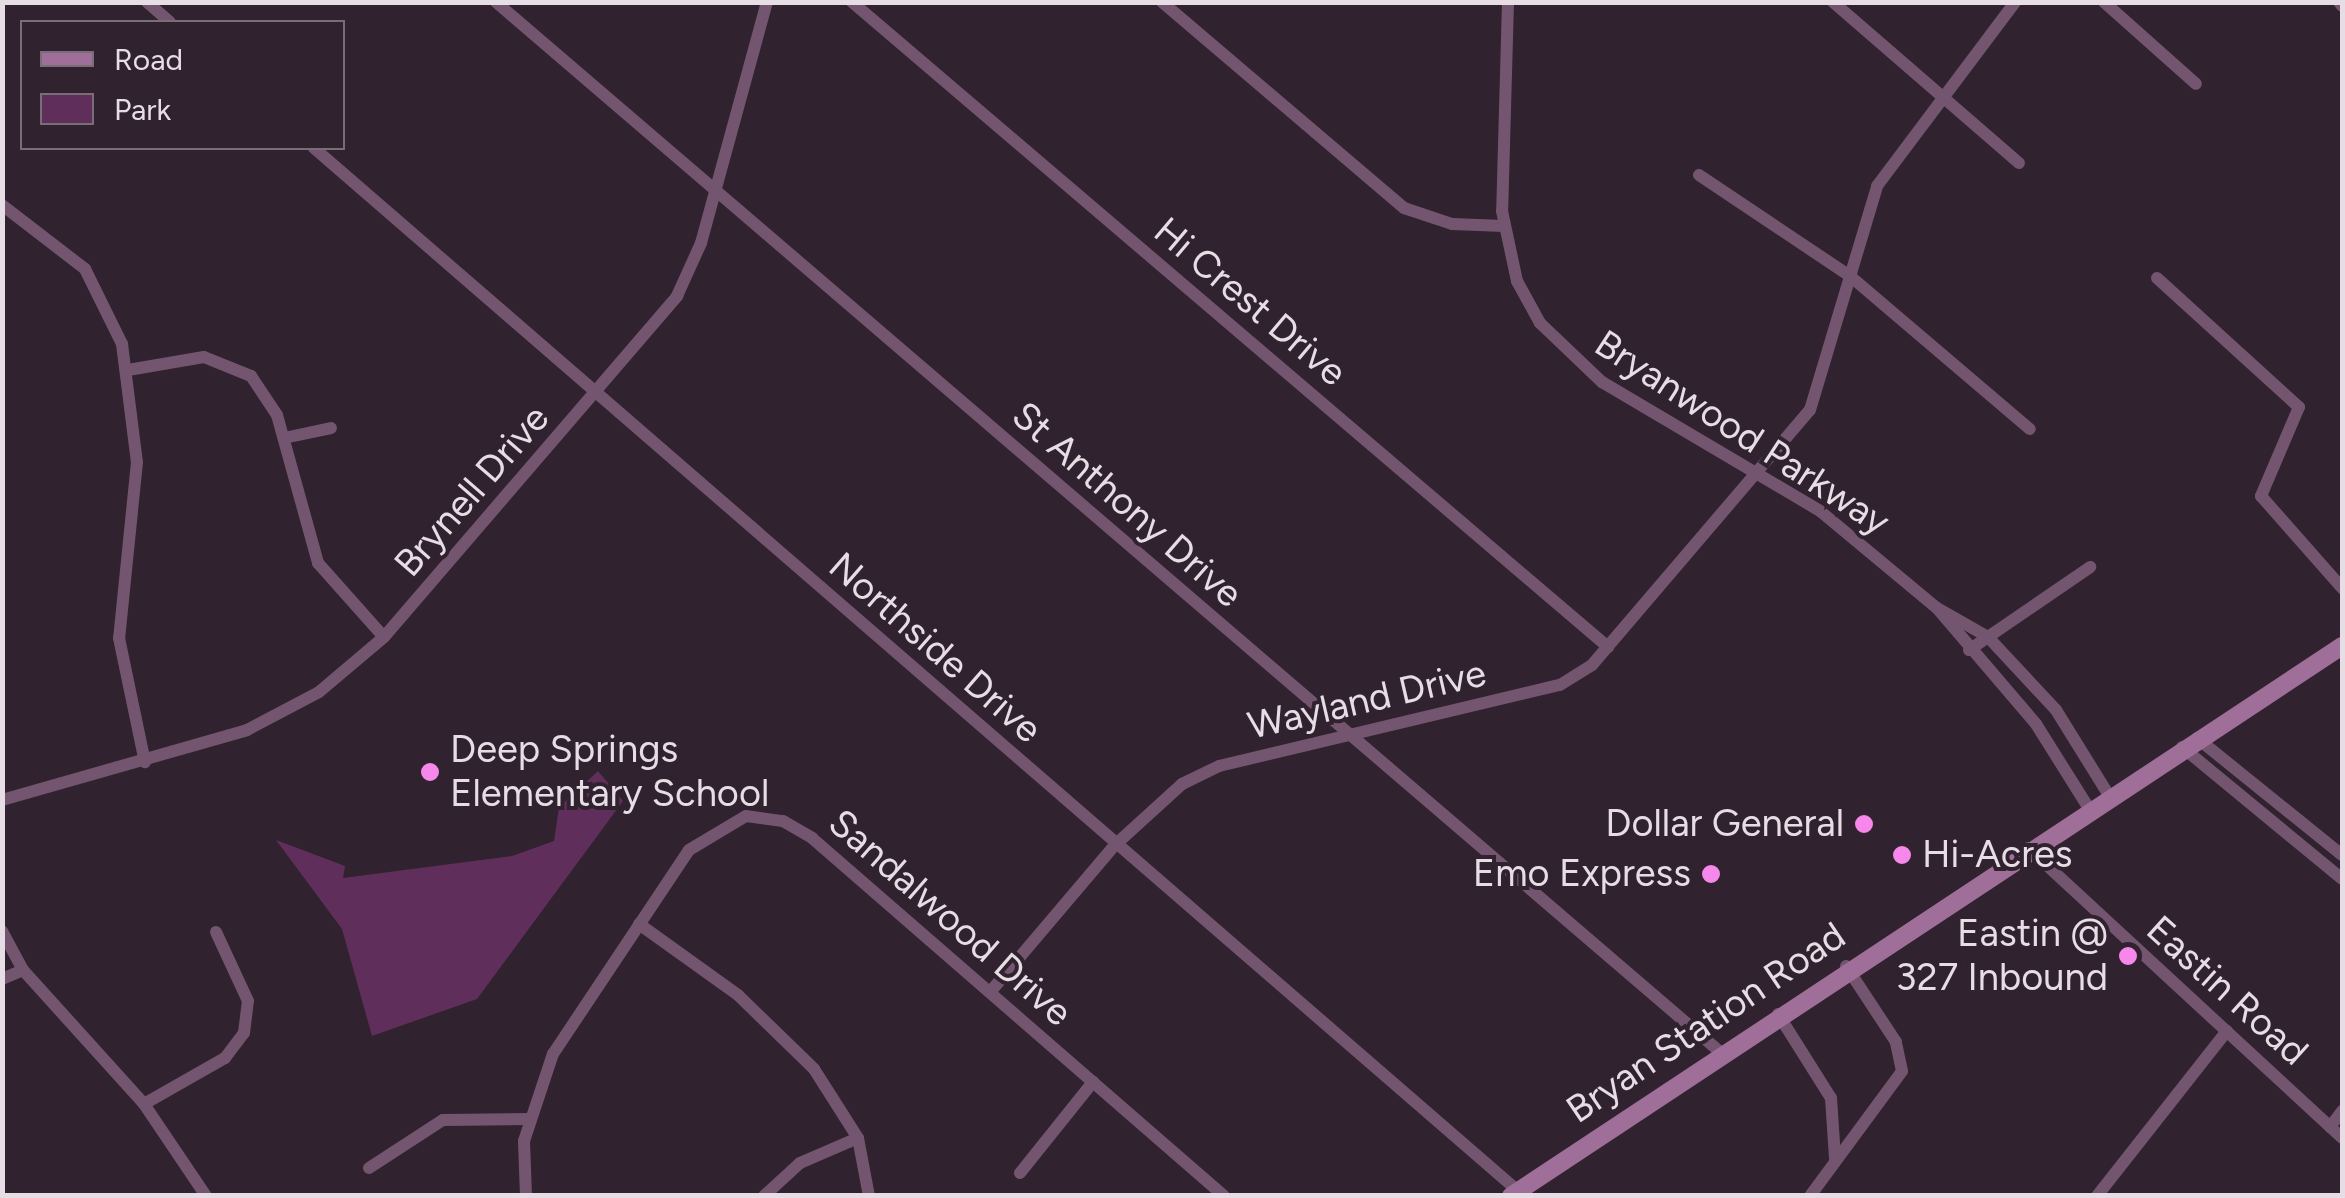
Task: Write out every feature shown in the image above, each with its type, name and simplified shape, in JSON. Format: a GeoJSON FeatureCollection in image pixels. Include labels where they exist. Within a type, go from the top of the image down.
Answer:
{"type":"FeatureCollection","features":[{"type":"Feature","properties":{"kind":"main road","name":"Bryan Station Road"},"geometry":{"type":"LineString","coordinates":[[1514,1193],[1846,966],[2342,646]]}},
{"type":"Feature","properties":{"kind":"street"},"geometry":{"type":"LineString","coordinates":[[147,2],[168,20]]}},
{"type":"Feature","properties":{"kind":"street","name":"St Anthony Drive"},"geometry":{"type":"LineString","coordinates":[[496,2],[1720,1052]]}},
{"type":"Feature","properties":{"kind":"street","name":"Brynell Drive"},"geometry":{"type":"LineString","coordinates":[[2,800],[145,762],[271,720],[384,637],[598,392],[676,296],[713,189],[767,2]]}},
{"type":"Feature","properties":{"kind":"street","name":"Hi Crest Drive"},"geometry":{"type":"LineString","coordinates":[[852,2],[1608,646]]}},
{"type":"Feature","properties":{"kind":"street"},"geometry":{"type":"LineString","coordinates":[[1162,2],[1404,208],[1452,224],[1504,226]]}},
{"type":"Feature","properties":{"kind":"street","name":"Bryanwood Parkway"},"geometry":{"type":"LineString","coordinates":[[1508,2],[1504,226],[1522,291],[1557,344],[1602,382],[1760,473],[1937,608],[1988,637],[2046,697],[2108,794]]}},
{"type":"Feature","properties":{"kind":"street"},"geometry":{"type":"LineString","coordinates":[[1833,2],[2019,162]]}},
{"type":"Feature","properties":{"kind":"street","name":"Wayland Drive"},"geometry":{"type":"LineString","coordinates":[[990,990],[1115,845],[1199,774],[1560,685],[1608,646],[1760,473],[1818,394],[1877,186],[1939,94],[2015,2]]}},
{"type":"Feature","properties":{"kind":"street"},"geometry":{"type":"LineString","coordinates":[[2104,2],[2196,84]]}},
{"type":"Feature","properties":{"kind":"street","name":"Northside Drive"},"geometry":{"type":"LineString","coordinates":[[316,150],[1514,1193]]}},
{"type":"Feature","properties":{"kind":"street"},"geometry":{"type":"LineString","coordinates":[[1699,175],[1850,276],[2030,429]]}},
{"type":"Feature","properties":{"kind":"street"},"geometry":{"type":"LineString","coordinates":[[2,204],[85,269],[128,370],[136,496],[120,638],[145,762]]}},
{"type":"Feature","properties":{"kind":"street"},"geometry":{"type":"LineString","coordinates":[[2156,278],[2299,407],[2261,496],[2342,588]]}},
{"type":"Feature","properties":{"kind":"street"},"geometry":{"type":"LineString","coordinates":[[128,370],[204,357],[238,367],[268,399],[284,438],[318,563],[384,637]]}},
{"type":"Feature","properties":{"kind":"street"},"geometry":{"type":"LineString","coordinates":[[284,438],[331,428]]}},
{"type":"Feature","properties":{"kind":"street"},"geometry":{"type":"LineString","coordinates":[[1969,650],[2090,567]]}},
{"type":"Feature","properties":{"kind":"street","name":"Bryanwood Parkway"},"geometry":{"type":"LineString","coordinates":[[1937,608],[1969,650],[2026,711],[2088,807]]}},
{"type":"Feature","properties":{"kind":"street"},"geometry":{"type":"LineString","coordinates":[[2190,742],[2342,854]]}},
{"type":"Feature","properties":{"kind":"street"},"geometry":{"type":"LineString","coordinates":[[2190,742],[2342,879]]}},
{"type":"Feature","properties":{"kind":"street","name":"Sandalwood Drive"},"geometry":{"type":"LineString","coordinates":[[526,1196],[528,1119],[553,1054],[699,838],[726,822],[765,816],[812,838],[1224,1196]]}},
{"type":"Feature","properties":{"kind":"street","name":"Eastin Road"},"geometry":{"type":"LineString","coordinates":[[2027,847],[2342,1138]]}},
{"type":"Feature","properties":{"kind":"street"},"geometry":{"type":"LineString","coordinates":[[638,924],[776,1026],[858,1138],[869,1196]]}},
{"type":"Feature","properties":{"kind":"street"},"geometry":{"type":"LineString","coordinates":[[2,932],[23,970],[144,1104],[206,1196]]}},
{"type":"Feature","properties":{"kind":"street"},"geometry":{"type":"LineString","coordinates":[[144,1104],[225,1058],[244,1033],[248,1001],[216,932]]}},
{"type":"Feature","properties":{"kind":"street"},"geometry":{"type":"LineString","coordinates":[[1810,1196],[1902,1065],[1846,966]]}},
{"type":"Feature","properties":{"kind":"street"},"geometry":{"type":"LineString","coordinates":[[2,979],[23,970]]}},
{"type":"Feature","properties":{"kind":"street"},"geometry":{"type":"LineString","coordinates":[[1777,1012],[1825,1084],[1835,1158]]}},
{"type":"Feature","properties":{"kind":"street"},"geometry":{"type":"LineString","coordinates":[[2097,1196],[2227,1031]]}},
{"type":"Feature","properties":{"kind":"street"},"geometry":{"type":"LineString","coordinates":[[1020,1173],[1093,1082]]}},
{"type":"Feature","properties":{"kind":"street"},"geometry":{"type":"LineString","coordinates":[[2330,1126],[2342,1111]]}},
{"type":"Feature","properties":{"kind":"street"},"geometry":{"type":"LineString","coordinates":[[369,1168],[444,1120],[528,1119]]}},
{"type":"Feature","properties":{"kind":"street"},"geometry":{"type":"LineString","coordinates":[[764,1196],[800,1162],[858,1138]]}},
{"type":"Feature","properties":{"kind":"green space"},"geometry":{"type":"Polygon","coordinates":[[[598,771],[623,801],[477,999],[372,1036],[342,929],[276,840],[345,866],[343,878],[512,856],[554,841],[559,807],[598,771]]]}},
{"type":"Feature","properties":{"kind":"place","name":"Deep Springs Elementary School"},"geometry":{"type":"Point","coordinates":[430,772]}},
{"type":"Feature","properties":{"kind":"place","name":"Dollar General"},"geometry":{"type":"Point","coordinates":[1864,824]}},
{"type":"Feature","properties":{"kind":"place","name":"Hi-Acres"},"geometry":{"type":"Point","coordinates":[1902,855]}},
{"type":"Feature","properties":{"kind":"place","name":"Emo Express"},"geometry":{"type":"Point","coordinates":[1711,874]}},
{"type":"Feature","properties":{"kind":"place","name":"Eastin @ 327 Inbound"},"geometry":{"type":"Point","coordinates":[2128,956]}}]}
